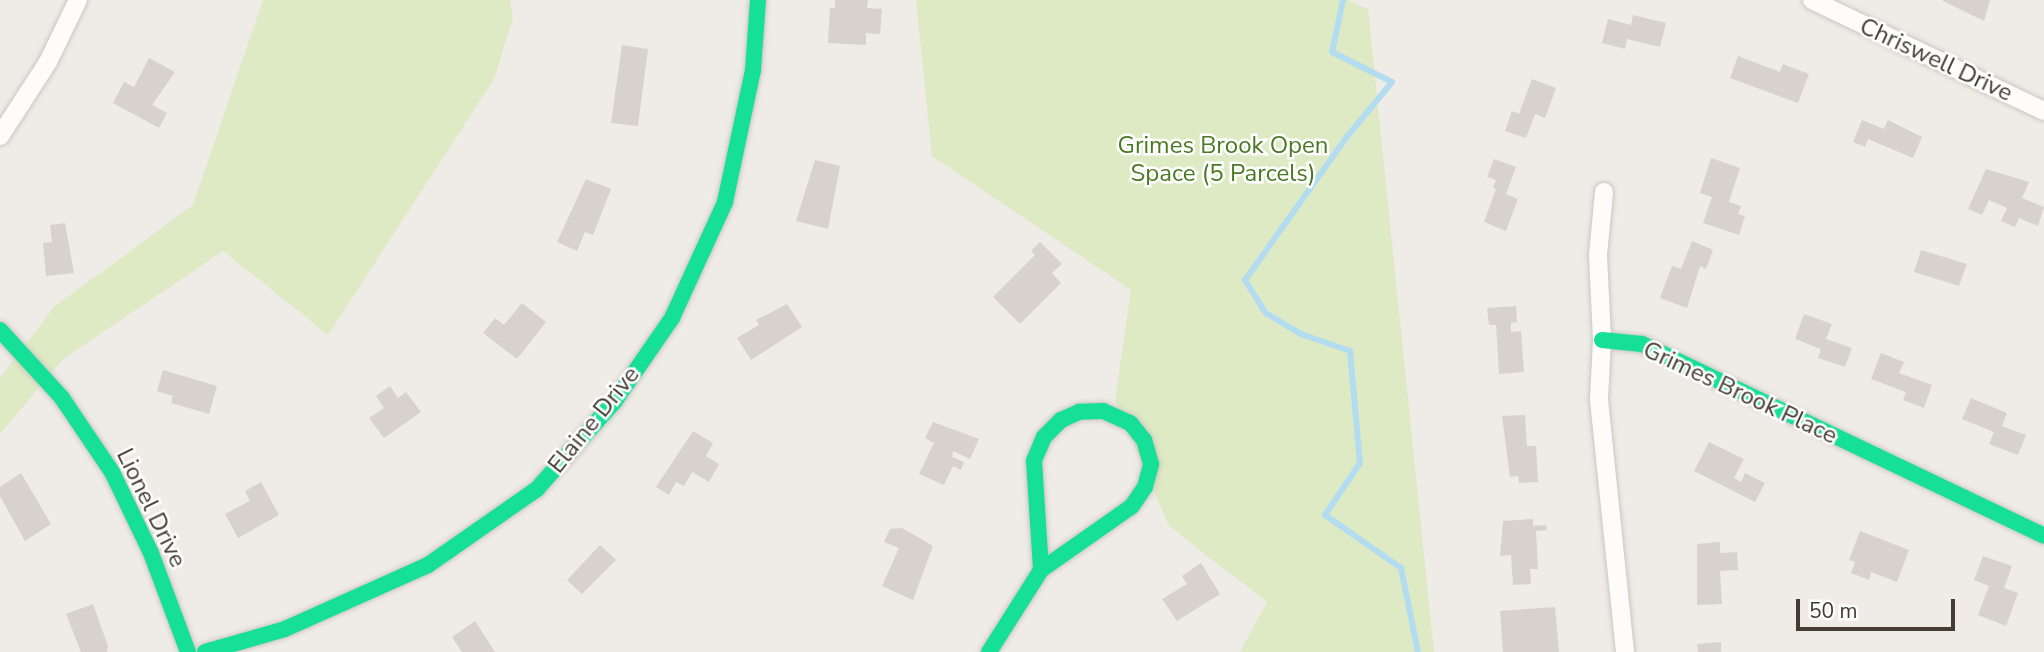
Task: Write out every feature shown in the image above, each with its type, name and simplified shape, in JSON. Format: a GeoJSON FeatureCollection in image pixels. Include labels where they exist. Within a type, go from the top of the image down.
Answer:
{"type":"FeatureCollection","features":[{"type":"Feature","properties":{"kind":"street"},"geometry":{"type":"LineString","coordinates":[[0,136],[48,62],[78,0]]}},
{"type":"Feature","properties":{"kind":"street","name":"Elaine Drive"},"geometry":{"type":"LineString","coordinates":[[205,652],[285,629],[428,565],[537,489],[614,402],[672,318],[725,202],[753,70],[758,0]]}},
{"type":"Feature","properties":{"kind":"street","name":"Chriswell Drive"},"geometry":{"type":"LineString","coordinates":[[1812,0],[1842,7],[2044,111]]}},
{"type":"Feature","properties":{"kind":"street"},"geometry":{"type":"LineString","coordinates":[[1604,192],[1598,255],[1602,340],[1600,400],[1625,652]]}},
{"type":"Feature","properties":{"kind":"street","name":"Lionel Drive"},"geometry":{"type":"LineString","coordinates":[[0,330],[62,398],[112,471],[151,553],[188,652]]}},
{"type":"Feature","properties":{"kind":"street","name":"Grimes Brook Place"},"geometry":{"type":"LineString","coordinates":[[1602,340],[1642,344],[2044,536]]}},
{"type":"Feature","properties":{"kind":"street"},"geometry":{"type":"LineString","coordinates":[[989,652],[1041,570],[1132,506],[1145,488],[1151,464],[1144,440],[1130,423],[1103,411],[1079,412],[1061,420],[1044,437],[1034,461],[1041,570]]}},
{"type":"Feature","properties":{"kind":"green space"},"geometry":{"type":"Polygon","coordinates":[[[263,0],[510,0],[513,18],[494,79],[328,335],[223,251],[63,359],[0,434],[0,378],[54,307],[193,205],[263,0]]]}},
{"type":"Feature","properties":{"kind":"green space","name":"Grimes Brook Open Space (5 Parcels)"},"geometry":{"type":"Polygon","coordinates":[[[916,0],[1347,0],[1368,9],[1434,652],[1240,652],[1267,602],[1169,526],[1115,401],[1131,290],[932,156],[916,0]]]}},
{"type":"Feature","properties":{"kind":"building"},"geometry":{"type":"Polygon","coordinates":[[[835,0],[868,0],[867,8],[882,9],[880,34],[866,33],[866,45],[828,43],[830,8],[835,8],[835,0]]]}},
{"type":"Feature","properties":{"kind":"building"},"geometry":{"type":"Polygon","coordinates":[[[1943,0],[1990,0],[1984,21],[1943,1],[1943,0]]]}},
{"type":"Feature","properties":{"kind":"building"},"geometry":{"type":"Polygon","coordinates":[[[1633,15],[1666,23],[1660,47],[1627,39],[1625,49],[1602,43],[1608,19],[1631,25],[1633,15]]]}},
{"type":"Feature","properties":{"kind":"building"},"geometry":{"type":"Polygon","coordinates":[[[622,45],[648,49],[638,126],[611,123],[622,45]]]}},
{"type":"Feature","properties":{"kind":"building"},"geometry":{"type":"Polygon","coordinates":[[[1738,56],[1780,72],[1783,64],[1809,74],[1798,103],[1730,78],[1738,56]]]}},
{"type":"Feature","properties":{"kind":"building"},"geometry":{"type":"Polygon","coordinates":[[[149,58],[175,72],[152,105],[167,113],[159,128],[113,103],[124,82],[134,87],[149,58]]]}},
{"type":"Feature","properties":{"kind":"building"},"geometry":{"type":"Polygon","coordinates":[[[1532,79],[1556,88],[1545,118],[1535,114],[1526,138],[1505,131],[1512,111],[1519,114],[1532,79]]]}},
{"type":"Feature","properties":{"kind":"building"},"geometry":{"type":"Polygon","coordinates":[[[1862,120],[1884,129],[1888,120],[1922,137],[1913,158],[1868,139],[1865,147],[1853,142],[1862,120]]]}},
{"type":"Feature","properties":{"kind":"building"},"geometry":{"type":"Polygon","coordinates":[[[1711,158],[1740,168],[1729,202],[1741,206],[1738,214],[1745,216],[1739,235],[1703,223],[1712,197],[1700,193],[1711,158]]]}},
{"type":"Feature","properties":{"kind":"building"},"geometry":{"type":"Polygon","coordinates":[[[1494,159],[1516,167],[1506,194],[1518,199],[1506,231],[1484,222],[1496,189],[1493,188],[1496,180],[1487,177],[1494,159]]]}},
{"type":"Feature","properties":{"kind":"building"},"geometry":{"type":"Polygon","coordinates":[[[815,160],[840,166],[828,229],[796,221],[815,160]]]}},
{"type":"Feature","properties":{"kind":"building"},"geometry":{"type":"Polygon","coordinates":[[[1986,169],[2029,182],[2022,198],[2044,207],[2038,226],[2019,218],[2015,227],[2001,221],[2007,208],[1989,200],[1982,215],[1968,209],[1986,169]]]}},
{"type":"Feature","properties":{"kind":"building"},"geometry":{"type":"Polygon","coordinates":[[[586,179],[611,189],[593,235],[585,232],[577,251],[557,242],[586,179]]]}},
{"type":"Feature","properties":{"kind":"building"},"geometry":{"type":"Polygon","coordinates":[[[65,223],[74,273],[46,276],[43,243],[52,242],[50,225],[65,223]]]}},
{"type":"Feature","properties":{"kind":"building"},"geometry":{"type":"Polygon","coordinates":[[[1692,241],[1713,250],[1706,269],[1700,266],[1687,308],[1660,298],[1672,266],[1681,269],[1692,241]]]}},
{"type":"Feature","properties":{"kind":"building"},"geometry":{"type":"Polygon","coordinates":[[[1040,242],[1062,264],[1052,273],[1061,283],[1020,324],[993,297],[1035,255],[1031,251],[1040,242]]]}},
{"type":"Feature","properties":{"kind":"building"},"geometry":{"type":"Polygon","coordinates":[[[1921,250],[1967,264],[1959,286],[1914,272],[1921,250]]]}},
{"type":"Feature","properties":{"kind":"building"},"geometry":{"type":"Polygon","coordinates":[[[522,303],[546,322],[517,359],[483,333],[495,318],[504,325],[522,303]]]}},
{"type":"Feature","properties":{"kind":"building"},"geometry":{"type":"Polygon","coordinates":[[[787,304],[802,327],[751,360],[737,338],[759,325],[756,320],[787,304]]]}},
{"type":"Feature","properties":{"kind":"building"},"geometry":{"type":"Polygon","coordinates":[[[1516,306],[1517,322],[1511,323],[1511,332],[1521,331],[1524,372],[1499,374],[1496,325],[1489,325],[1487,308],[1516,306]]]}},
{"type":"Feature","properties":{"kind":"building"},"geometry":{"type":"Polygon","coordinates":[[[1804,314],[1832,324],[1826,339],[1852,348],[1845,367],[1818,358],[1821,349],[1795,339],[1804,314]]]}},
{"type":"Feature","properties":{"kind":"building"},"geometry":{"type":"Polygon","coordinates":[[[1881,353],[1904,362],[1899,373],[1932,385],[1924,408],[1903,400],[1906,392],[1871,379],[1881,353]]]}},
{"type":"Feature","properties":{"kind":"building"},"geometry":{"type":"Polygon","coordinates":[[[163,370],[217,386],[209,414],[171,403],[173,396],[157,391],[163,370]]]}},
{"type":"Feature","properties":{"kind":"building"},"geometry":{"type":"Polygon","coordinates":[[[390,386],[398,398],[406,392],[421,412],[384,438],[369,418],[384,408],[376,396],[390,386]]]}},
{"type":"Feature","properties":{"kind":"building"},"geometry":{"type":"Polygon","coordinates":[[[1971,398],[2007,413],[2002,426],[2026,435],[2018,455],[1989,444],[1994,432],[1962,419],[1971,398]]]}},
{"type":"Feature","properties":{"kind":"building"},"geometry":{"type":"Polygon","coordinates":[[[1525,415],[1527,446],[1536,446],[1538,482],[1519,483],[1518,476],[1510,477],[1502,416],[1525,415]]]}},
{"type":"Feature","properties":{"kind":"building"},"geometry":{"type":"Polygon","coordinates":[[[933,422],[979,439],[970,459],[953,451],[952,457],[964,462],[961,470],[953,466],[944,485],[919,474],[934,443],[925,438],[933,422]]]}},
{"type":"Feature","properties":{"kind":"building"},"geometry":{"type":"Polygon","coordinates":[[[693,431],[713,443],[706,456],[719,464],[709,482],[692,472],[684,486],[676,482],[669,495],[656,487],[693,431]]]}},
{"type":"Feature","properties":{"kind":"building"},"geometry":{"type":"Polygon","coordinates":[[[1709,442],[1744,459],[1734,478],[1741,482],[1745,473],[1765,483],[1755,502],[1694,471],[1709,442]]]}},
{"type":"Feature","properties":{"kind":"building"},"geometry":{"type":"Polygon","coordinates":[[[21,473],[51,524],[25,541],[0,496],[0,487],[21,473]]]}},
{"type":"Feature","properties":{"kind":"building"},"geometry":{"type":"Polygon","coordinates":[[[261,482],[279,515],[238,538],[225,514],[250,501],[245,491],[261,482]]]}},
{"type":"Feature","properties":{"kind":"building"},"geometry":{"type":"Polygon","coordinates":[[[1533,519],[1533,526],[1546,525],[1547,530],[1536,531],[1538,569],[1530,569],[1531,584],[1513,585],[1511,555],[1500,556],[1503,521],[1533,519]]]}},
{"type":"Feature","properties":{"kind":"building"},"geometry":{"type":"Polygon","coordinates":[[[902,528],[933,546],[913,600],[882,586],[899,548],[884,542],[890,529],[902,528]]]}},
{"type":"Feature","properties":{"kind":"building"},"geometry":{"type":"Polygon","coordinates":[[[1860,531],[1909,550],[1897,582],[1871,572],[1869,580],[1851,573],[1855,562],[1849,560],[1860,531]]]}},
{"type":"Feature","properties":{"kind":"building"},"geometry":{"type":"Polygon","coordinates":[[[1720,542],[1720,553],[1737,552],[1738,570],[1720,571],[1722,604],[1697,605],[1697,544],[1720,542]]]}},
{"type":"Feature","properties":{"kind":"building"},"geometry":{"type":"Polygon","coordinates":[[[600,545],[616,560],[582,594],[567,580],[600,545]]]}},
{"type":"Feature","properties":{"kind":"building"},"geometry":{"type":"Polygon","coordinates":[[[1983,556],[2012,566],[2004,588],[2018,593],[2006,626],[1978,615],[1989,586],[1974,580],[1983,556]]]}},
{"type":"Feature","properties":{"kind":"building"},"geometry":{"type":"Polygon","coordinates":[[[1201,563],[1220,594],[1177,621],[1162,599],[1187,584],[1182,576],[1201,563]]]}},
{"type":"Feature","properties":{"kind":"building"},"geometry":{"type":"Polygon","coordinates":[[[93,604],[108,646],[107,652],[81,652],[66,614],[93,604]]]}},
{"type":"Feature","properties":{"kind":"building"},"geometry":{"type":"Polygon","coordinates":[[[1555,607],[1559,652],[1503,652],[1500,611],[1555,607]]]}},
{"type":"Feature","properties":{"kind":"building"},"geometry":{"type":"Polygon","coordinates":[[[475,621],[495,652],[462,652],[452,637],[475,621]]]}},
{"type":"Feature","properties":{"kind":"building"},"geometry":{"type":"Polygon","coordinates":[[[1721,642],[1721,652],[1698,652],[1697,644],[1721,642]]]}},
{"type":"Feature","properties":{"kind":"waterway"},"geometry":{"type":"LineString","coordinates":[[1343,0],[1332,52],[1392,82],[1346,138],[1245,280],[1266,313],[1301,334],[1350,351],[1360,463],[1325,515],[1401,568],[1418,652]]}},
{"type":"Feature","properties":{"kind":"traffic: fast"},"geometry":{"type":"LineString","coordinates":[[205,652],[285,629],[428,565],[537,489],[614,402],[672,318],[725,202],[753,70],[758,0]]}},
{"type":"Feature","properties":{"kind":"traffic: fast"},"geometry":{"type":"LineString","coordinates":[[0,330],[62,398],[112,472],[151,553],[188,652]]}},
{"type":"Feature","properties":{"kind":"traffic: fast"},"geometry":{"type":"LineString","coordinates":[[1602,340],[1642,344],[2044,536]]}},
{"type":"Feature","properties":{"kind":"traffic: fast"},"geometry":{"type":"LineString","coordinates":[[989,652],[1041,570],[1132,506],[1145,487],[1151,464],[1144,440],[1130,423],[1103,411],[1079,412],[1061,420],[1044,437],[1034,461],[1041,570]]}}]}
